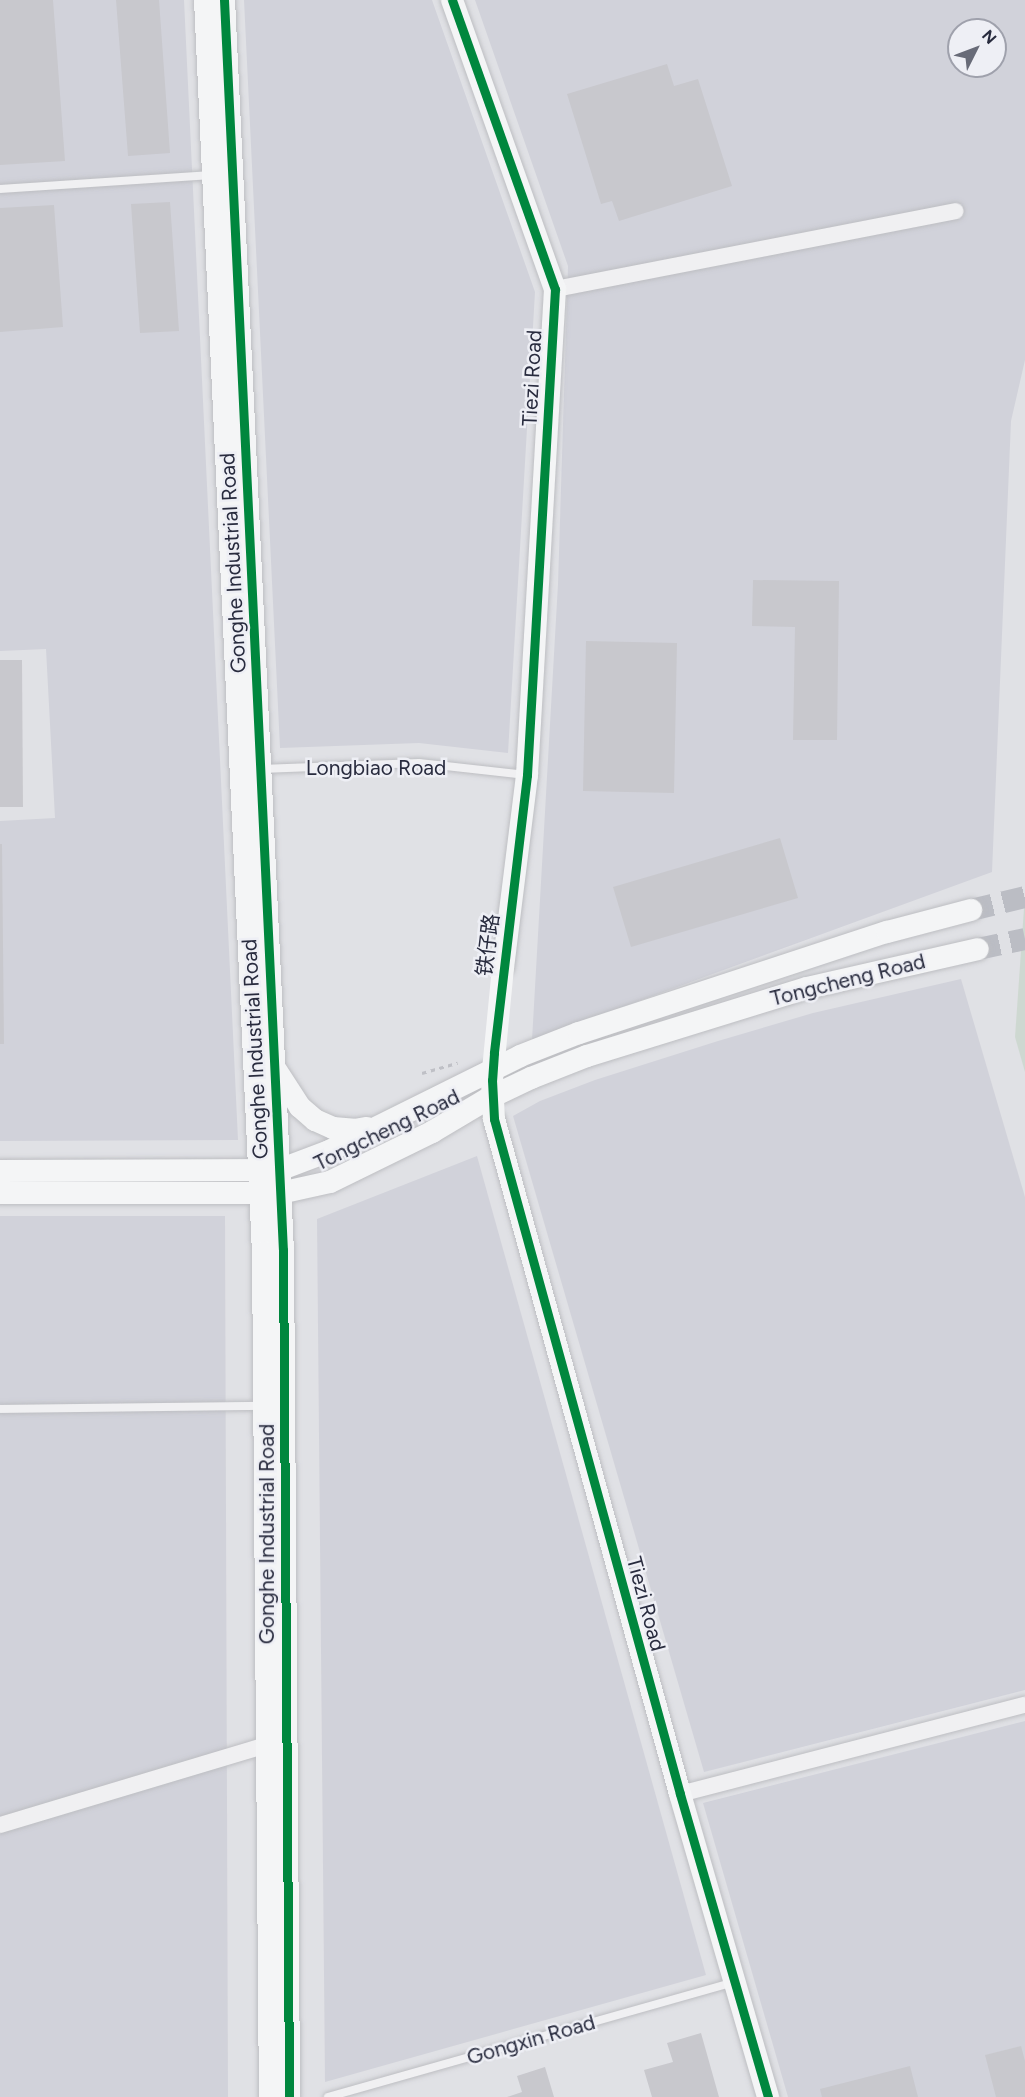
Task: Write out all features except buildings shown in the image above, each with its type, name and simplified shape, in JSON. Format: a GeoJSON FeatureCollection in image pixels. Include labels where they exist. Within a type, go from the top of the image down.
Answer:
{"type":"FeatureCollection","features":[{"type":"Feature","properties":{"kind":"street","name":"Gonghe Industrial Road"},"geometry":{"type":"LineString","coordinates":[[205,0],[223,174],[260,769],[274,1066],[269,1170]]}},
{"type":"Feature","properties":{"kind":"street","name":"Gonghe Industrial Road"},"geometry":{"type":"LineString","coordinates":[[224,0],[223,174],[270,1192],[265,1406],[270,2097]]}},
{"type":"Feature","properties":{"kind":"street","name":"Tiezi Road"},"geometry":{"type":"LineString","coordinates":[[452,0],[555,289],[527,775]]}},
{"type":"Feature","properties":{"kind":"street"},"geometry":{"type":"LineString","coordinates":[[555,289],[955,211]]}},
{"type":"Feature","properties":{"kind":"street","name":"铁仔路"},"geometry":{"type":"LineString","coordinates":[[494,1119],[492,1080],[503,968],[527,775]]}},
{"type":"Feature","properties":{"kind":"street","name":"Tongcheng Road"},"geometry":{"type":"LineString","coordinates":[[0,1171],[269,1170],[329,1150],[520,1056],[579,1033],[854,942],[971,910]]}},
{"type":"Feature","properties":{"kind":"street","name":"Tongcheng Road"},"geometry":{"type":"LineString","coordinates":[[0,1193],[270,1192],[330,1182],[432,1132],[510,1088],[587,1056],[807,988],[978,949]]}},
{"type":"Feature","properties":{"kind":"street"},"geometry":{"type":"LineString","coordinates":[[274,1066],[300,1107],[315,1120],[333,1128],[354,1130],[377,1126]]}},
{"type":"Feature","properties":{"kind":"street","name":"Tiezi Road"},"geometry":{"type":"LineString","coordinates":[[494,1119],[680,1794],[768,2097]]}},
{"type":"Feature","properties":{"kind":"street","name":"Gonghe Industrial Road"},"geometry":{"type":"LineString","coordinates":[[270,1192],[283,1262],[289,2097]]}},
{"type":"Feature","properties":{"kind":"street"},"geometry":{"type":"LineString","coordinates":[[680,1794],[1025,1705]]}},
{"type":"Feature","properties":{"kind":"street"},"geometry":{"type":"LineString","coordinates":[[0,1825],[267,1745]]}},
{"type":"Feature","properties":{"kind":"lane"},"geometry":{"type":"LineString","coordinates":[[0,189],[223,174]]}},
{"type":"Feature","properties":{"kind":"lane","name":"Longbiao Road"},"geometry":{"type":"LineString","coordinates":[[260,769],[419,763],[527,775]]}},
{"type":"Feature","properties":{"kind":"lane"},"geometry":{"type":"LineString","coordinates":[[0,1409],[265,1406]]}},
{"type":"Feature","properties":{"kind":"lane","name":"Gongxin Road"},"geometry":{"type":"LineString","coordinates":[[328,2097],[734,1982]]}},
{"type":"Feature","properties":{"kind":"shaded area"},"geometry":{"type":"Polygon","coordinates":[[[0,0],[184,0],[238,1140],[0,1141],[0,821],[55,818],[46,649],[0,651],[0,0]]]}},
{"type":"Feature","properties":{"kind":"shaded area"},"geometry":{"type":"Polygon","coordinates":[[[244,0],[432,0],[535,292],[508,753],[419,743],[280,748],[244,0]]]}},
{"type":"Feature","properties":{"kind":"shaded area"},"geometry":{"type":"Polygon","coordinates":[[[475,0],[1025,0],[1025,360],[1011,421],[992,872],[532,1040],[558,584],[568,266],[475,0]]]}},
{"type":"Feature","properties":{"kind":"shaded area"},"geometry":{"type":"Polygon","coordinates":[[[1025,894],[1025,1072],[1015,1037],[1025,894]]]}},
{"type":"Feature","properties":{"kind":"shaded area"},"geometry":{"type":"Polygon","coordinates":[[[961,979],[1025,1197],[1025,1690],[704,1772],[513,1116],[540,1101],[595,1080],[718,1041],[813,1013],[961,979]]]}},
{"type":"Feature","properties":{"kind":"shaded area"},"geometry":{"type":"Polygon","coordinates":[[[477,1156],[706,1975],[325,2082],[317,1219],[477,1156]]]}},
{"type":"Feature","properties":{"kind":"shaded area"},"geometry":{"type":"Polygon","coordinates":[[[0,1216],[225,1216],[228,2097],[0,2097],[0,1216]]]}},
{"type":"Feature","properties":{"kind":"shaded area"},"geometry":{"type":"Polygon","coordinates":[[[1025,1721],[1025,2097],[788,2097],[703,1803],[1025,1721]]]}},
{"type":"Feature","properties":{"kind":"tunnel"},"geometry":{"type":"LineString","coordinates":[[971,910],[1025,897]]}},
{"type":"Feature","properties":{"kind":"tunnel"},"geometry":{"type":"LineString","coordinates":[[978,949],[1025,939]]}},
{"type":"Feature","properties":{"kind":"cycle path"},"geometry":{"type":"LineString","coordinates":[[224,0],[283,1250],[289,2097]]}},
{"type":"Feature","properties":{"kind":"cycle path"},"geometry":{"type":"LineString","coordinates":[[452,0],[555,289],[527,775],[494,1053],[492,1080],[494,1119],[680,1794],[768,2097]]}}]}
